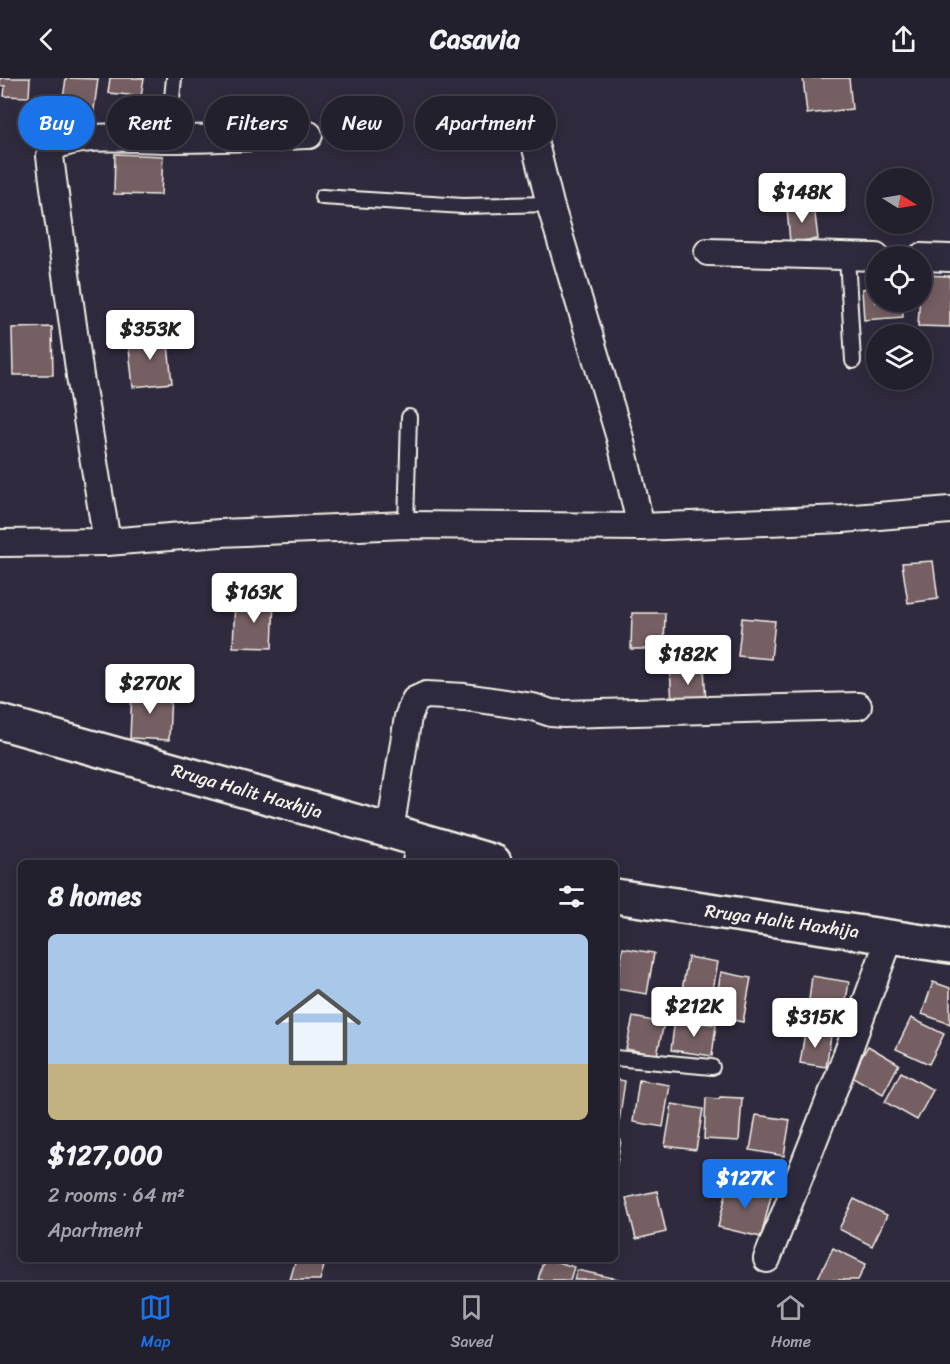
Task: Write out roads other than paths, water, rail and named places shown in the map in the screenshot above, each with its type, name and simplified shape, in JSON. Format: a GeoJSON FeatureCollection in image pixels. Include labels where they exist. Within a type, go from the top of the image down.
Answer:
{"type":"FeatureCollection","features":[{"type":"Feature","properties":{"kind":"street"},"geometry":{"type":"LineString","coordinates":[[107,140],[67,140],[54,147],[50,156],[80,376],[107,542]]}},
{"type":"Feature","properties":{"kind":"street"},"geometry":{"type":"LineString","coordinates":[[536,150],[550,204],[620,438],[641,527]]}},
{"type":"Feature","properties":{"kind":"street"},"geometry":{"type":"LineString","coordinates":[[708,252],[866,257]]}},
{"type":"Feature","properties":{"kind":"street"},"geometry":{"type":"LineString","coordinates":[[932,257],[950,258]]}},
{"type":"Feature","properties":{"kind":"street"},"geometry":{"type":"LineString","coordinates":[[0,543],[107,542],[220,533],[406,525],[641,527],[843,519],[950,510]]}},
{"type":"Feature","properties":{"kind":"street"},"geometry":{"type":"LineString","coordinates":[[409,845],[408,717],[415,700],[426,695],[465,697],[523,705],[551,713],[564,714],[858,706]]}},
{"type":"Feature","properties":{"kind":"street","name":"Rruga Halit Haxhija"},"geometry":{"type":"LineString","coordinates":[[0,722],[409,845],[484,860]]}},
{"type":"Feature","properties":{"kind":"street","name":"Rruga Halit Haxhija"},"geometry":{"type":"LineString","coordinates":[[618,896],[950,946]]}},
{"type":"Feature","properties":{"kind":"street"},"geometry":{"type":"LineString","coordinates":[[767,1259],[839,1076],[890,937]]}},
{"type":"Feature","properties":{"kind":"lane"},"geometry":{"type":"LineString","coordinates":[[172,96],[174,78]]}},
{"type":"Feature","properties":{"kind":"lane"},"geometry":{"type":"LineString","coordinates":[[322,197],[399,204],[463,206],[550,204]]}},
{"type":"Feature","properties":{"kind":"lane"},"geometry":{"type":"LineString","coordinates":[[847,256],[853,361]]}},
{"type":"Feature","properties":{"kind":"lane"},"geometry":{"type":"LineString","coordinates":[[406,525],[409,417]]}},
{"type":"Feature","properties":{"kind":"lane"},"geometry":{"type":"LineString","coordinates":[[618,1058],[712,1067]]}}]}
